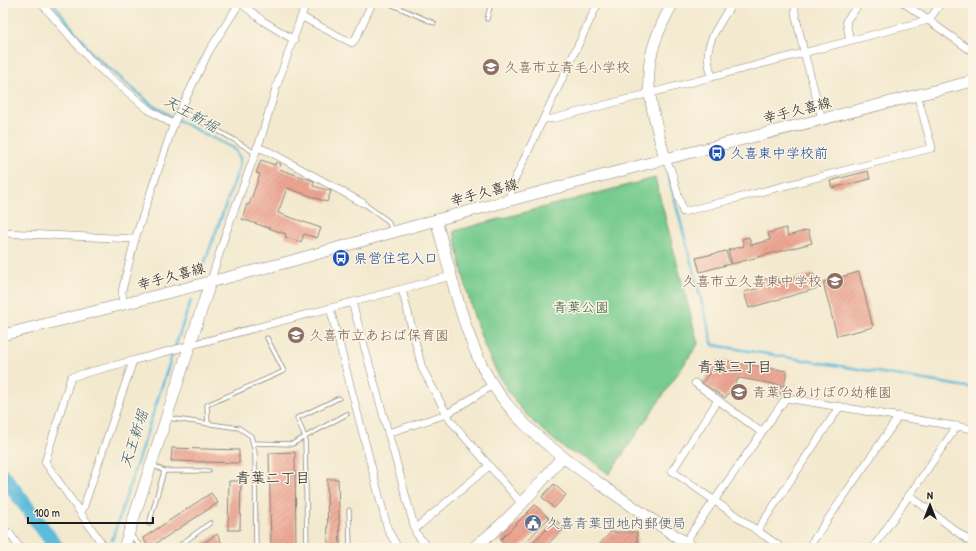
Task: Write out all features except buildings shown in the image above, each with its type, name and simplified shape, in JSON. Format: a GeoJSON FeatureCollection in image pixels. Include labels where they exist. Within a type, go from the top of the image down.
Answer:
{"type":"FeatureCollection","features":[{"type":"Feature","properties":{"kind":"main road"},"geometry":{"type":"LineString","coordinates":[[665,159],[649,93],[648,73],[651,49],[662,22],[672,3]]}},
{"type":"Feature","properties":{"kind":"main road","name":"幸手久喜線"},"geometry":{"type":"LineString","coordinates":[[3,335],[212,280],[284,263],[436,220],[665,159],[973,81]]}},
{"type":"Feature","properties":{"kind":"main road"},"geometry":{"type":"LineString","coordinates":[[436,220],[465,327],[483,368],[509,409],[522,424],[562,457],[686,546]]}},
{"type":"Feature","properties":{"kind":"main road"},"geometry":{"type":"LineString","coordinates":[[124,548],[168,418],[187,347],[212,280]]}},
{"type":"Feature","properties":{"kind":"main road"},"geometry":{"type":"LineString","coordinates":[[473,548],[503,525],[523,505],[562,457]]}},
{"type":"Feature","properties":{"kind":"street"},"geometry":{"type":"LineString","coordinates":[[41,3],[93,64],[149,110],[174,124]]}},
{"type":"Feature","properties":{"kind":"street"},"geometry":{"type":"LineString","coordinates":[[212,280],[225,235],[256,150],[306,3]]}},
{"type":"Feature","properties":{"kind":"street"},"geometry":{"type":"LineString","coordinates":[[302,17],[352,43],[356,38],[372,3]]}},
{"type":"Feature","properties":{"kind":"street"},"geometry":{"type":"LineString","coordinates":[[509,201],[512,185],[598,3]]}},
{"type":"Feature","properties":{"kind":"street"},"geometry":{"type":"LineString","coordinates":[[712,77],[708,49],[732,3]]}},
{"type":"Feature","properties":{"kind":"street"},"geometry":{"type":"LineString","coordinates":[[795,3],[795,13],[804,52],[822,119]]}},
{"type":"Feature","properties":{"kind":"street"},"geometry":{"type":"LineString","coordinates":[[850,40],[846,21],[860,3]]}},
{"type":"Feature","properties":{"kind":"street"},"geometry":{"type":"LineString","coordinates":[[904,3],[973,52]]}},
{"type":"Feature","properties":{"kind":"street"},"geometry":{"type":"LineString","coordinates":[[544,120],[928,20],[942,3]]}},
{"type":"Feature","properties":{"kind":"street"},"geometry":{"type":"LineString","coordinates":[[123,304],[122,291],[136,239],[174,124],[208,51],[239,4],[242,4],[263,21],[294,40]]}},
{"type":"Feature","properties":{"kind":"street"},"geometry":{"type":"LineString","coordinates":[[665,159],[671,170],[683,212],[932,148],[917,94]]}},
{"type":"Feature","properties":{"kind":"street"},"geometry":{"type":"LineString","coordinates":[[256,150],[270,152],[364,203]]}},
{"type":"Feature","properties":{"kind":"street"},"geometry":{"type":"LineString","coordinates":[[3,233],[136,239]]}},
{"type":"Feature","properties":{"kind":"street"},"geometry":{"type":"LineString","coordinates":[[106,548],[45,462],[71,377],[452,276]]}},
{"type":"Feature","properties":{"kind":"street"},"geometry":{"type":"LineString","coordinates":[[402,289],[422,368],[447,414],[523,505]]}},
{"type":"Feature","properties":{"kind":"street"},"geometry":{"type":"LineString","coordinates":[[352,302],[416,533],[428,548]]}},
{"type":"Feature","properties":{"kind":"street"},"geometry":{"type":"LineString","coordinates":[[330,308],[388,530],[398,548]]}},
{"type":"Feature","properties":{"kind":"street"},"geometry":{"type":"LineString","coordinates":[[80,512],[83,509],[133,361]]}},
{"type":"Feature","properties":{"kind":"street"},"geometry":{"type":"LineString","coordinates":[[695,383],[761,432]]}},
{"type":"Feature","properties":{"kind":"street"},"geometry":{"type":"LineString","coordinates":[[388,433],[447,414],[493,385]]}},
{"type":"Feature","properties":{"kind":"street"},"geometry":{"type":"LineString","coordinates":[[686,546],[761,432],[786,398],[973,429]]}},
{"type":"Feature","properties":{"kind":"street"},"geometry":{"type":"LineString","coordinates":[[718,400],[672,471],[782,548]]}},
{"type":"Feature","properties":{"kind":"street"},"geometry":{"type":"LineString","coordinates":[[757,531],[840,406]]}},
{"type":"Feature","properties":{"kind":"street"},"geometry":{"type":"LineString","coordinates":[[808,548],[898,416]]}},
{"type":"Feature","properties":{"kind":"street"},"geometry":{"type":"LineString","coordinates":[[883,548],[874,546],[957,426]]}},
{"type":"Feature","properties":{"kind":"street"},"geometry":{"type":"LineString","coordinates":[[415,529],[489,466]]}},
{"type":"Feature","properties":{"kind":"street"},"geometry":{"type":"LineString","coordinates":[[909,495],[973,544]]}},
{"type":"Feature","properties":{"kind":"street"},"geometry":{"type":"LineString","coordinates":[[6,535],[20,548]]}},
{"type":"Feature","properties":{"kind":"lane"},"geometry":{"type":"LineString","coordinates":[[388,3],[434,23]]}},
{"type":"Feature","properties":{"kind":"lane"},"geometry":{"type":"LineString","coordinates":[[487,19],[491,3]]}},
{"type":"Feature","properties":{"kind":"lane"},"geometry":{"type":"LineString","coordinates":[[179,113],[256,150]]}},
{"type":"Feature","properties":{"kind":"lane"},"geometry":{"type":"LineString","coordinates":[[364,203],[388,221],[393,232]]}},
{"type":"Feature","properties":{"kind":"lane"},"geometry":{"type":"LineString","coordinates":[[208,424],[207,405],[284,371],[268,338]]}},
{"type":"Feature","properties":{"kind":"lane"},"geometry":{"type":"LineString","coordinates":[[307,548],[304,437],[297,418],[339,398]]}},
{"type":"Feature","properties":{"kind":"lane"},"geometry":{"type":"LineString","coordinates":[[253,443],[292,444],[347,414]]}},
{"type":"Feature","properties":{"kind":"lane"},"geometry":{"type":"LineString","coordinates":[[168,418],[239,428],[250,436],[253,443],[256,548]]}},
{"type":"Feature","properties":{"kind":"lane"},"geometry":{"type":"LineString","coordinates":[[152,464],[164,471],[208,471]]}},
{"type":"Feature","properties":{"kind":"lane"},"geometry":{"type":"LineString","coordinates":[[149,524],[164,471]]}},
{"type":"Feature","properties":{"kind":"lane"},"geometry":{"type":"LineString","coordinates":[[349,510],[350,548]]}},
{"type":"Feature","properties":{"kind":"lane"},"geometry":{"type":"LineString","coordinates":[[176,548],[210,523]]}},
{"type":"Feature","properties":{"kind":"lane"},"geometry":{"type":"LineString","coordinates":[[3,524],[6,535]]}},
{"type":"Feature","properties":{"kind":"lane"},"geometry":{"type":"LineString","coordinates":[[129,532],[142,548]]}},
{"type":"Feature","properties":{"kind":"green space","name":"青葉公園"},"geometry":{"type":"Polygon","coordinates":[[[655,178],[698,344],[609,474],[588,459],[581,455],[572,453],[556,442],[521,409],[505,387],[481,338],[465,284],[454,231],[655,178]]]}},
{"type":"Feature","properties":{"kind":"waterway","name":"天王新堀"},"geometry":{"type":"LineString","coordinates":[[53,3],[93,55],[152,105],[183,123],[233,148],[238,154],[240,160],[238,170],[203,267]]}},
{"type":"Feature","properties":{"kind":"waterway"},"geometry":{"type":"LineString","coordinates":[[668,174],[713,345],[973,388]]}},
{"type":"Feature","properties":{"kind":"waterway","name":"天王新堀"},"geometry":{"type":"LineString","coordinates":[[175,347],[191,300]]}},
{"type":"Feature","properties":{"kind":"waterway","name":"天王新堀"},"geometry":{"type":"LineString","coordinates":[[112,540],[173,352]]}},
{"type":"Feature","properties":{"kind":"waterway"},"geometry":{"type":"LineString","coordinates":[[3,475],[57,548]]}},
{"type":"Feature","properties":{"kind":"place","name":"久喜市立青毛小学校"},"geometry":{"type":"Point","coordinates":[491,67]}},
{"type":"Feature","properties":{"kind":"place","name":"久喜東中学校前"},"geometry":{"type":"Point","coordinates":[717,153]}},
{"type":"Feature","properties":{"kind":"place","name":"県営住宅入口"},"geometry":{"type":"Point","coordinates":[341,258]}},
{"type":"Feature","properties":{"kind":"place","name":"久喜市立久喜東中学校"},"geometry":{"type":"Point","coordinates":[835,281]}},
{"type":"Feature","properties":{"kind":"place","name":"久喜市立あおば保育園"},"geometry":{"type":"Point","coordinates":[296,335]}},
{"type":"Feature","properties":{"kind":"place","name":"青葉台あけぼの幼稚園"},"geometry":{"type":"Point","coordinates":[739,392]}},
{"type":"Feature","properties":{"kind":"place","name":"久喜青葉団地内郵便局"},"geometry":{"type":"Point","coordinates":[533,523]}},
{"type":"Feature","properties":{"kind":"district","name":"青葉三丁目"},"geometry":{"type":"Point","coordinates":[735,367]}},
{"type":"Feature","properties":{"kind":"district","name":"青葉二丁目"},"geometry":{"type":"Point","coordinates":[273,478]}}]}
